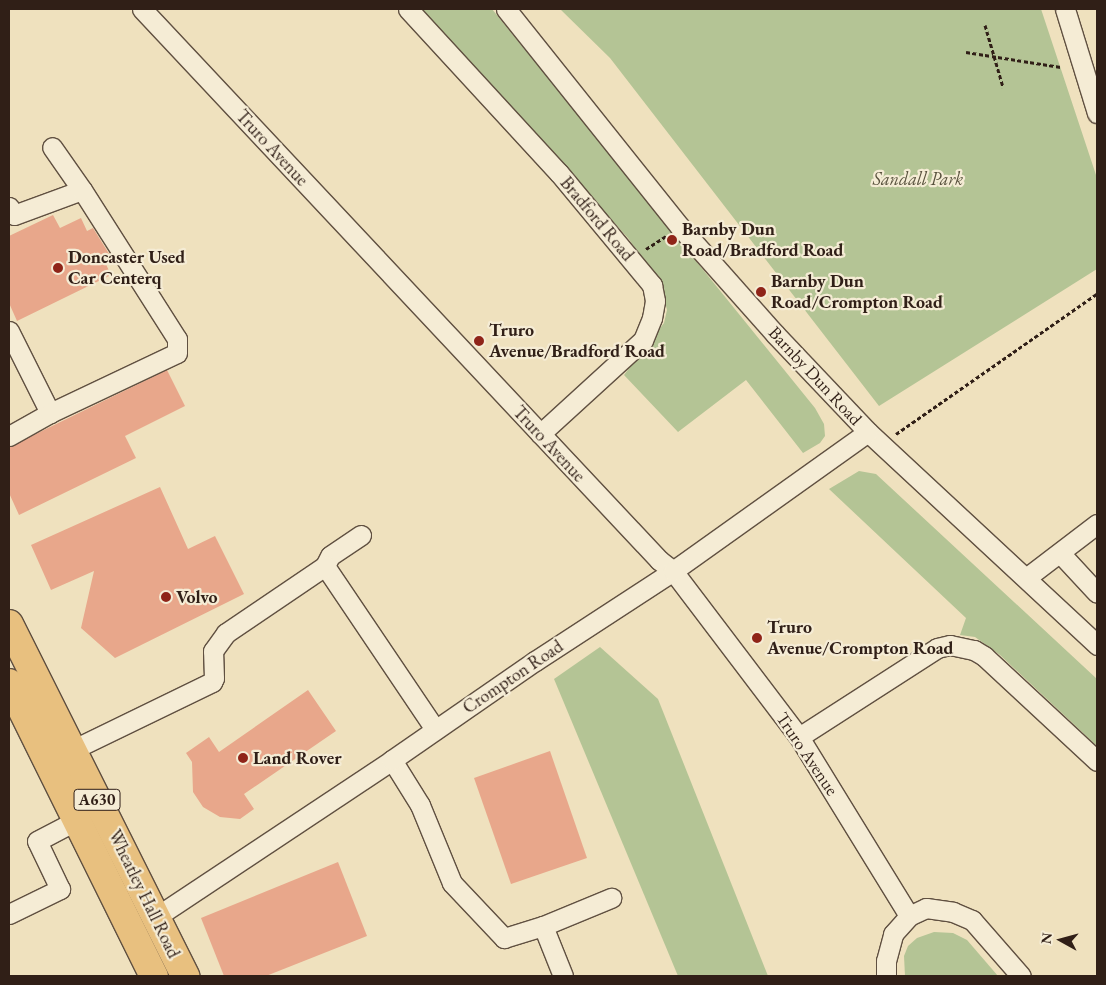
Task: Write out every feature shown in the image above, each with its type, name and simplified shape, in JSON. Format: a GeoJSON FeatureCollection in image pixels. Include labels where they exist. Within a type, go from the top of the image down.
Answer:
{"type":"FeatureCollection","features":[{"type":"Feature","properties":{"kind":"highway","name":"Wheatley Hall Road"},"geometry":{"type":"LineString","coordinates":[[9,624],[185,976]]}},
{"type":"Feature","properties":{"kind":"highway","name":"Wheatley Hall Road"},"geometry":{"type":"LineString","coordinates":[[9,685],[154,976]]}},
{"type":"Feature","properties":{"kind":"street","name":"Truro Avenue"},"geometry":{"type":"LineString","coordinates":[[142,9],[659,560],[673,571],[799,737],[909,916]]}},
{"type":"Feature","properties":{"kind":"street","name":"Bradford Road"},"geometry":{"type":"LineString","coordinates":[[408,9],[500,107],[652,285],[655,301],[652,318],[643,340],[540,434]]}},
{"type":"Feature","properties":{"kind":"street","name":"Barnby Dun Road"},"geometry":{"type":"LineString","coordinates":[[506,9],[680,227],[775,334],[874,438],[1097,645]]}},
{"type":"Feature","properties":{"kind":"street"},"geometry":{"type":"LineString","coordinates":[[1065,9],[1097,113]]}},
{"type":"Feature","properties":{"kind":"street"},"geometry":{"type":"LineString","coordinates":[[9,436],[50,413],[177,353],[177,339],[82,190],[52,148]]}},
{"type":"Feature","properties":{"kind":"street"},"geometry":{"type":"LineString","coordinates":[[9,206],[14,215],[82,190]]}},
{"type":"Feature","properties":{"kind":"street"},"geometry":{"type":"LineString","coordinates":[[9,331],[50,413]]}},
{"type":"Feature","properties":{"kind":"street","name":"Crompton Road"},"geometry":{"type":"LineString","coordinates":[[156,917],[392,760],[435,729],[874,438]]}},
{"type":"Feature","properties":{"kind":"street"},"geometry":{"type":"LineString","coordinates":[[1026,578],[1097,524]]}},
{"type":"Feature","properties":{"kind":"street"},"geometry":{"type":"LineString","coordinates":[[72,750],[212,682],[214,678],[213,651],[226,633],[325,566],[330,556],[361,535]]}},
{"type":"Feature","properties":{"kind":"street"},"geometry":{"type":"LineString","coordinates":[[1060,553],[1097,593]]}},
{"type":"Feature","properties":{"kind":"street"},"geometry":{"type":"LineString","coordinates":[[325,566],[435,729]]}},
{"type":"Feature","properties":{"kind":"street"},"geometry":{"type":"LineString","coordinates":[[799,737],[937,648],[950,645],[974,650],[984,656],[1097,761]]}},
{"type":"Feature","properties":{"kind":"street"},"geometry":{"type":"LineString","coordinates":[[392,760],[420,805],[452,883],[504,938],[543,926],[612,898]]}},
{"type":"Feature","properties":{"kind":"street"},"geometry":{"type":"LineString","coordinates":[[9,914],[60,889],[37,841],[77,820]]}},
{"type":"Feature","properties":{"kind":"street"},"geometry":{"type":"LineString","coordinates":[[886,976],[886,961],[892,934],[909,916],[926,908],[953,912],[972,920],[1021,976]]}},
{"type":"Feature","properties":{"kind":"street"},"geometry":{"type":"LineString","coordinates":[[543,926],[563,976]]}},
{"type":"Feature","properties":{"kind":"path"},"geometry":{"type":"LineString","coordinates":[[985,25],[1004,87]]}},
{"type":"Feature","properties":{"kind":"path"},"geometry":{"type":"LineString","coordinates":[[966,52],[1061,67]]}},
{"type":"Feature","properties":{"kind":"path"},"geometry":{"type":"LineString","coordinates":[[631,259],[680,227]]}},
{"type":"Feature","properties":{"kind":"path"},"geometry":{"type":"LineString","coordinates":[[874,438],[1097,294]]}},
{"type":"Feature","properties":{"kind":"green space"},"geometry":{"type":"Polygon","coordinates":[[[420,9],[492,9],[815,408],[824,424],[825,436],[820,443],[803,453],[746,380],[678,432],[624,375],[664,323],[667,310],[663,293],[655,277],[628,238],[420,9]]]}},
{"type":"Feature","properties":{"kind":"green space","name":"Sandall Park"},"geometry":{"type":"Polygon","coordinates":[[[560,9],[1041,9],[1097,178],[1097,269],[879,406],[610,58],[560,9]]]}},
{"type":"Feature","properties":{"kind":"green space"},"geometry":{"type":"Polygon","coordinates":[[[859,471],[876,474],[1097,679],[1097,746],[1000,655],[975,637],[960,635],[966,618],[829,489],[859,471]]]}},
{"type":"Feature","properties":{"kind":"green space"},"geometry":{"type":"Polygon","coordinates":[[[600,647],[658,699],[768,976],[678,976],[554,679],[600,647]]]}},
{"type":"Feature","properties":{"kind":"green space"},"geometry":{"type":"Polygon","coordinates":[[[934,932],[953,933],[967,940],[998,976],[905,976],[904,956],[908,946],[917,938],[934,932]]]}},
{"type":"Feature","properties":{"kind":"building","name":"Doncaster Used Car Centerq"},"geometry":{"type":"Polygon","coordinates":[[[53,215],[60,228],[81,218],[87,231],[93,228],[111,257],[104,260],[111,275],[17,321],[9,303],[9,236],[53,215]]]}},
{"type":"Feature","properties":{"kind":"building"},"geometry":{"type":"Polygon","coordinates":[[[167,370],[185,406],[125,436],[136,458],[19,515],[9,493],[9,447],[167,370]]]}},
{"type":"Feature","properties":{"kind":"building"},"geometry":{"type":"Polygon","coordinates":[[[160,487],[188,549],[215,536],[244,594],[115,658],[81,628],[94,571],[51,590],[31,545],[160,487]]]}},
{"type":"Feature","properties":{"kind":"building","name":"Land Rover"},"geometry":{"type":"Polygon","coordinates":[[[308,690],[336,731],[244,794],[254,809],[240,819],[220,817],[203,807],[193,792],[192,762],[186,753],[209,737],[219,752],[308,690]]]}},
{"type":"Feature","properties":{"kind":"building"},"geometry":{"type":"Polygon","coordinates":[[[550,751],[587,858],[511,884],[474,778],[550,751]]]}},
{"type":"Feature","properties":{"kind":"building"},"geometry":{"type":"Polygon","coordinates":[[[338,862],[367,936],[266,976],[224,976],[201,918],[338,862]]]}},
{"type":"Feature","properties":{"kind":"place","name":"Barnby Dun Road/Bradford Road"},"geometry":{"type":"Point","coordinates":[672,240]}},
{"type":"Feature","properties":{"kind":"place","name":"Doncaster Used Car Centerq"},"geometry":{"type":"Point","coordinates":[58,268]}},
{"type":"Feature","properties":{"kind":"place","name":"Barnby Dun Road/Crompton Road"},"geometry":{"type":"Point","coordinates":[761,292]}},
{"type":"Feature","properties":{"kind":"place","name":"Truro Avenue/Bradford Road"},"geometry":{"type":"Point","coordinates":[479,341]}},
{"type":"Feature","properties":{"kind":"place","name":"Volvo"},"geometry":{"type":"Point","coordinates":[166,597]}},
{"type":"Feature","properties":{"kind":"place","name":"Truro Avenue/Crompton Road"},"geometry":{"type":"Point","coordinates":[757,638]}},
{"type":"Feature","properties":{"kind":"place","name":"Land Rover"},"geometry":{"type":"Point","coordinates":[243,758]}}]}
